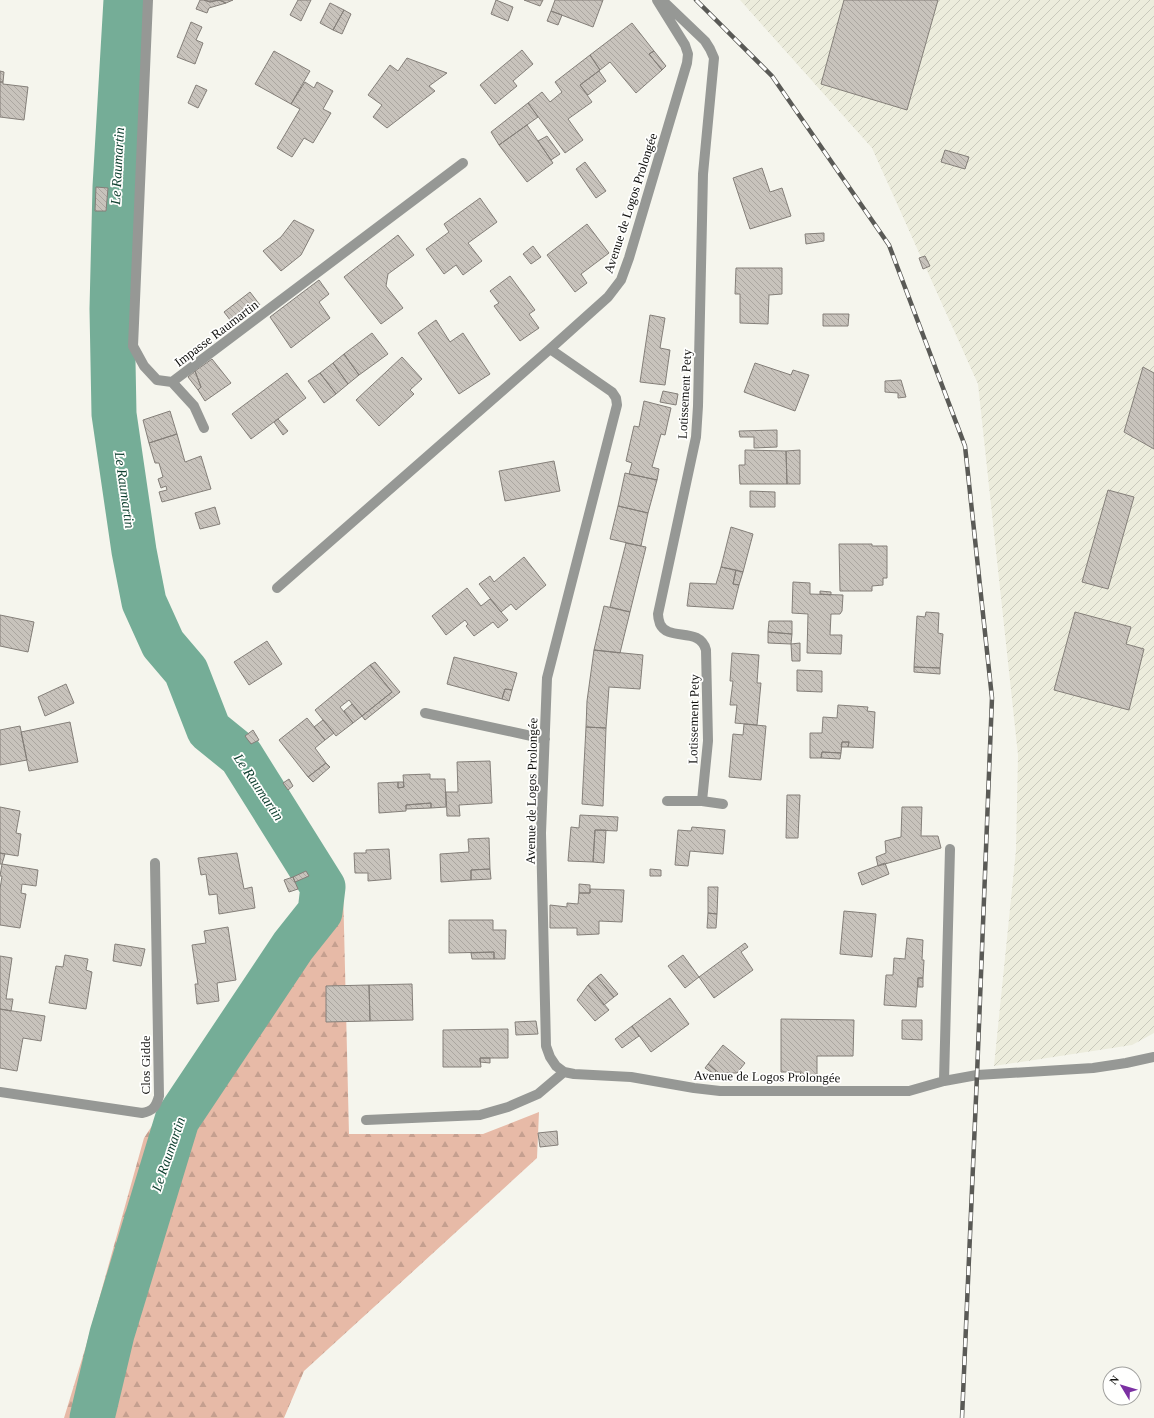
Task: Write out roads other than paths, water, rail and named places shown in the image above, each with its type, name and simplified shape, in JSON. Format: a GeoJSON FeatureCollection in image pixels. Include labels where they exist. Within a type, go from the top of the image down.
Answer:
{"type":"FeatureCollection","features":[{"type":"Feature","properties":{"kind":"street","name":"Impasse Raumartin"},"geometry":{"type":"LineString","coordinates":[[148,0],[133,346],[144,366],[157,380],[172,382],[463,162]]}},
{"type":"Feature","properties":{"kind":"street","name":"Avenue de Logos Prolongée"},"geometry":{"type":"LineString","coordinates":[[657,0],[685,45],[688,54],[687,63],[629,258],[621,280],[608,297],[550,349],[612,392],[616,398],[617,405],[547,678],[541,833],[546,1046],[550,1057],[556,1066],[564,1072],[574,1074],[631,1077],[720,1091],[909,1091],[944,1081],[977,1075],[1092,1068],[1154,1057]]}},
{"type":"Feature","properties":{"kind":"street","name":"Lotissement Pety"},"geometry":{"type":"LineString","coordinates":[[662,0],[705,41],[714,58],[703,174],[696,437],[658,614],[660,625],[667,632],[697,638],[704,643],[706,650],[708,741],[702,801]]}},
{"type":"Feature","properties":{"kind":"street"},"geometry":{"type":"LineString","coordinates":[[277,588],[550,349]]}},
{"type":"Feature","properties":{"kind":"street"},"geometry":{"type":"LineString","coordinates":[[172,382],[194,406],[204,428]]}},
{"type":"Feature","properties":{"kind":"street"},"geometry":{"type":"LineString","coordinates":[[425,713],[544,739]]}},
{"type":"Feature","properties":{"kind":"street"},"geometry":{"type":"LineString","coordinates":[[667,801],[702,801],[724,804]]}},
{"type":"Feature","properties":{"kind":"street"},"geometry":{"type":"LineString","coordinates":[[944,1081],[950,849]]}},
{"type":"Feature","properties":{"kind":"street","name":"Clos Gidde"},"geometry":{"type":"LineString","coordinates":[[0,1092],[142,1113],[154,1109],[159,1096],[155,863]]}},
{"type":"Feature","properties":{"kind":"street"},"geometry":{"type":"LineString","coordinates":[[366,1120],[480,1115],[508,1107],[538,1094],[564,1072]]}},
{"type":"Feature","properties":{"kind":"waterway","name":"Le Raumartin"},"geometry":{"type":"LineString","coordinates":[[92,1418],[112,1334],[177,1120],[293,946],[320,912],[323,887],[241,756],[209,730],[186,671],[163,644],[144,602],[134,551],[114,414],[112,309],[115,187],[126,0]]}},
{"type":"Feature","properties":{"kind":"railway"},"geometry":{"type":"LineString","coordinates":[[696,0],[772,76],[889,245],[965,446],[992,698],[962,1418]]}}]}
